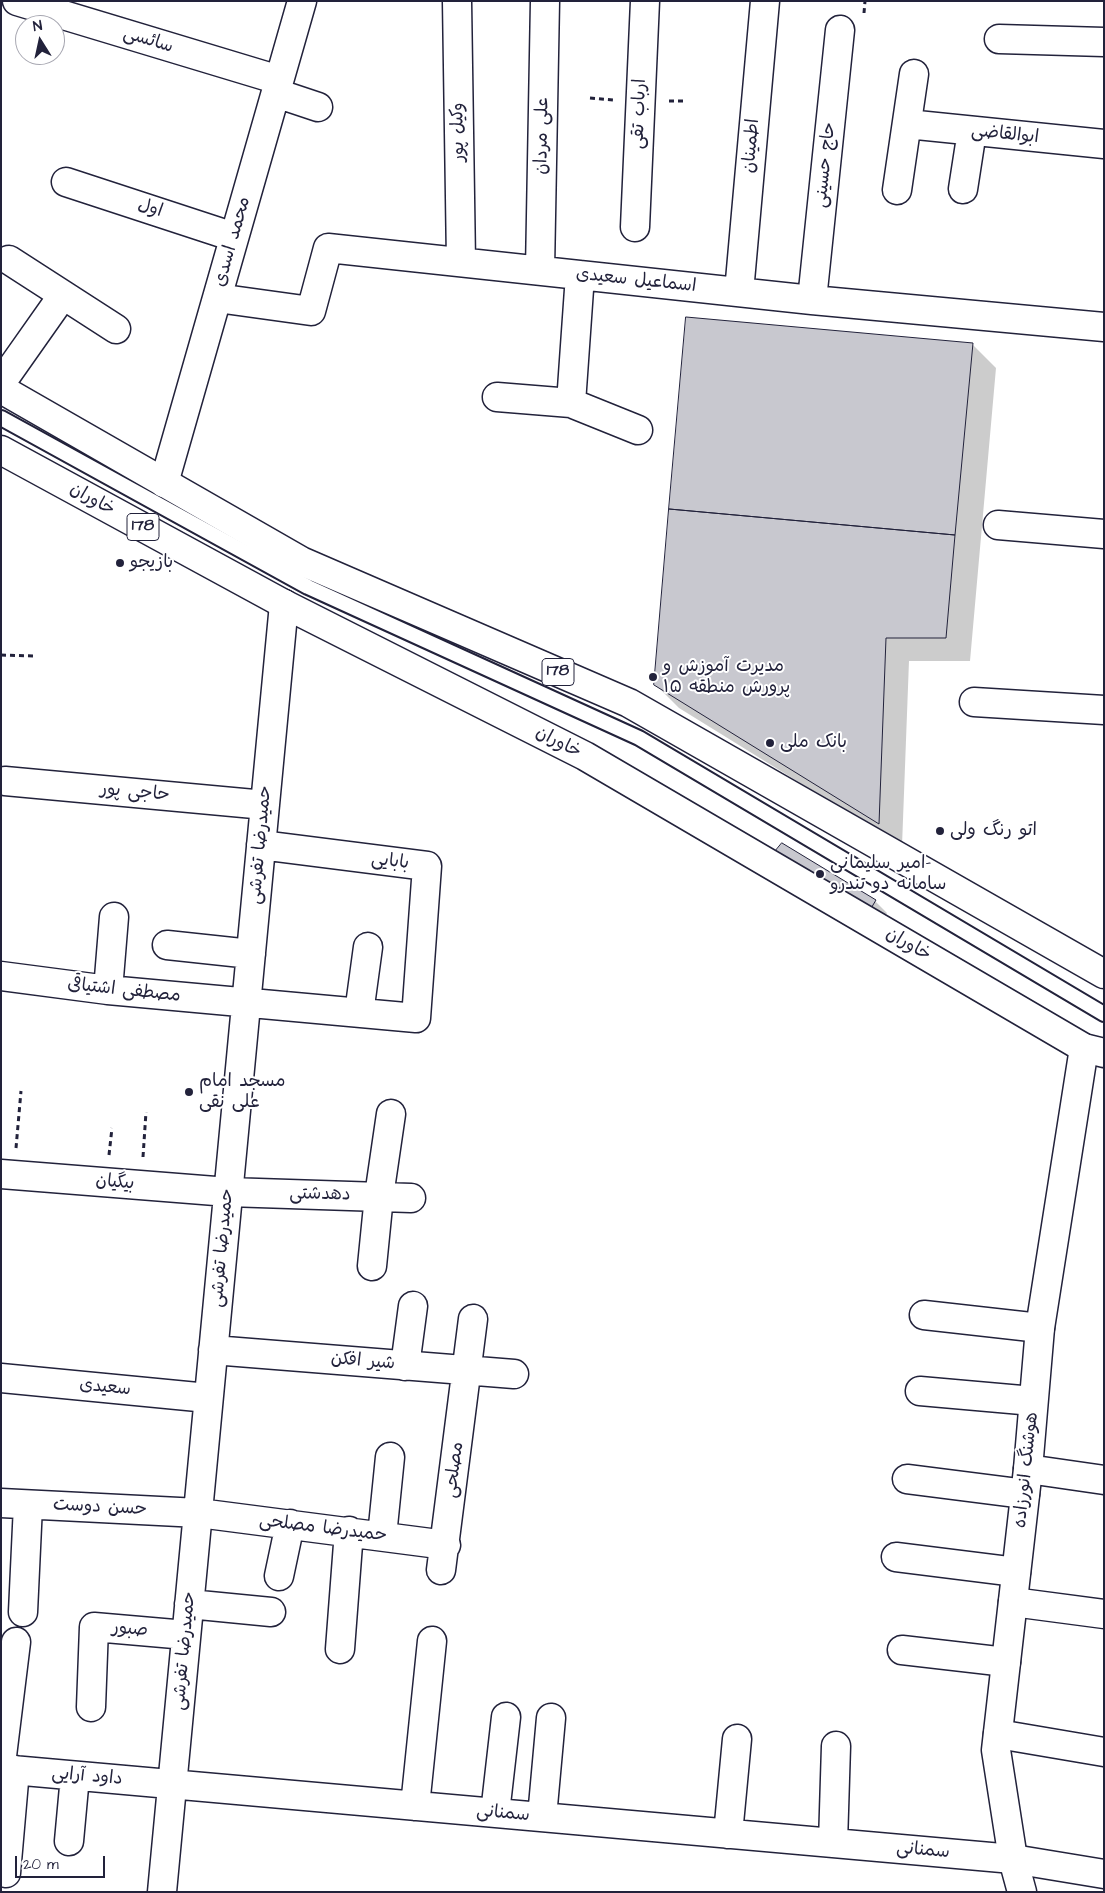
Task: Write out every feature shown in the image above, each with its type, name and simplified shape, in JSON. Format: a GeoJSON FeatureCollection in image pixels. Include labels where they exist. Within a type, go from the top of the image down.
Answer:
{"type":"FeatureCollection","features":[{"type":"Feature","properties":{"kind":"street","name":"سائسی"},"geometry":{"type":"LineString","coordinates":[[17,1],[278,86],[318,107]]}},
{"type":"Feature","properties":{"kind":"street","name":"محمد اسدی"},"geometry":{"type":"LineString","coordinates":[[164,483],[302,1]]}},
{"type":"Feature","properties":{"kind":"street","name":"وکیل پور"},"geometry":{"type":"LineString","coordinates":[[457,1],[461,262]]}},
{"type":"Feature","properties":{"kind":"street","name":"علی مردان"},"geometry":{"type":"LineString","coordinates":[[540,270],[545,1]]}},
{"type":"Feature","properties":{"kind":"street","name":"ارباب تقی"},"geometry":{"type":"LineString","coordinates":[[635,227],[645,1]]}},
{"type":"Feature","properties":{"kind":"street","name":"اطمینان"},"geometry":{"type":"LineString","coordinates":[[738,292],[765,1]]}},
{"type":"Feature","properties":{"kind":"street","name":"حاج حسینی"},"geometry":{"type":"LineString","coordinates":[[812,300],[840,30]]}},
{"type":"Feature","properties":{"kind":"street"},"geometry":{"type":"LineString","coordinates":[[999,39],[1104,42]]}},
{"type":"Feature","properties":{"kind":"street"},"geometry":{"type":"LineString","coordinates":[[897,190],[914,74]]}},
{"type":"Feature","properties":{"kind":"street","name":"ابوالقاضی"},"geometry":{"type":"LineString","coordinates":[[907,124],[1104,144]]}},
{"type":"Feature","properties":{"kind":"street"},"geometry":{"type":"LineString","coordinates":[[963,189],[972,132]]}},
{"type":"Feature","properties":{"kind":"street","name":"اول"},"geometry":{"type":"LineString","coordinates":[[66,182],[234,237]]}},
{"type":"Feature","properties":{"kind":"street","name":"اسماعیل سعیدی"},"geometry":{"type":"LineString","coordinates":[[217,298],[311,311],[328,248],[812,300],[1104,327]]}},
{"type":"Feature","properties":{"kind":"street"},"geometry":{"type":"LineString","coordinates":[[8,260],[116,329]]}},
{"type":"Feature","properties":{"kind":"street"},"geometry":{"type":"LineString","coordinates":[[571,403],[580,274]]}},
{"type":"Feature","properties":{"kind":"street"},"geometry":{"type":"LineString","coordinates":[[1,383],[63,295]]}},
{"type":"Feature","properties":{"kind":"street","name":"178"},"geometry":{"type":"LineString","coordinates":[[1,389],[301,561],[630,702],[1104,974]]}},
{"type":"Feature","properties":{"kind":"street"},"geometry":{"type":"LineString","coordinates":[[497,397],[571,403],[638,430]]}},
{"type":"Feature","properties":{"kind":"street","name":"خاوران"},"geometry":{"type":"LineString","coordinates":[[1,450],[284,604],[585,756],[1094,1050]]}},
{"type":"Feature","properties":{"kind":"street"},"geometry":{"type":"LineString","coordinates":[[998,525],[1104,534]]}},
{"type":"Feature","properties":{"kind":"street","name":"حمیدرضا تفرشی"},"geometry":{"type":"LineString","coordinates":[[162,1892],[284,604]]}},
{"type":"Feature","properties":{"kind":"street"},"geometry":{"type":"LineString","coordinates":[[974,702],[1104,710]]}},
{"type":"Feature","properties":{"kind":"street","name":"حاجی پور"},"geometry":{"type":"LineString","coordinates":[[5,781],[265,805]]}},
{"type":"Feature","properties":{"kind":"street","name":"بابایی"},"geometry":{"type":"LineString","coordinates":[[261,845],[427,866],[416,1018]]}},
{"type":"Feature","properties":{"kind":"street"},"geometry":{"type":"LineString","coordinates":[[108,990],[114,917]]}},
{"type":"Feature","properties":{"kind":"street"},"geometry":{"type":"LineString","coordinates":[[167,945],[251,954]]}},
{"type":"Feature","properties":{"kind":"street"},"geometry":{"type":"LineString","coordinates":[[359,1013],[368,947]]}},
{"type":"Feature","properties":{"kind":"street","name":"مصطفی اشتیاقی"},"geometry":{"type":"LineString","coordinates":[[1,976],[108,990],[416,1018]]}},
{"type":"Feature","properties":{"kind":"street","name":"هوشنگ انورزاده"},"geometry":{"type":"LineString","coordinates":[[1022,1892],[1013,1859],[996,1750],[1026,1481],[1040,1328],[1094,1050]]}},
{"type":"Feature","properties":{"kind":"street"},"geometry":{"type":"LineString","coordinates":[[372,1266],[379,1196],[391,1114]]}},
{"type":"Feature","properties":{"kind":"street","name":"بیگیان"},"geometry":{"type":"LineString","coordinates":[[8,1175],[228,1192]]}},
{"type":"Feature","properties":{"kind":"street","name":"دهدشتی"},"geometry":{"type":"LineString","coordinates":[[228,1192],[411,1198]]}},
{"type":"Feature","properties":{"kind":"street"},"geometry":{"type":"LineString","coordinates":[[405,1366],[413,1306]]}},
{"type":"Feature","properties":{"kind":"street"},"geometry":{"type":"LineString","coordinates":[[924,1315],[1040,1328]]}},
{"type":"Feature","properties":{"kind":"street","name":"مصلحی"},"geometry":{"type":"LineString","coordinates":[[443,1557],[473,1319]]}},
{"type":"Feature","properties":{"kind":"street","name":"شیر افکن"},"geometry":{"type":"LineString","coordinates":[[213,1350],[514,1374]]}},
{"type":"Feature","properties":{"kind":"street","name":"سعیدی"},"geometry":{"type":"LineString","coordinates":[[1,1378],[208,1398]]}},
{"type":"Feature","properties":{"kind":"street"},"geometry":{"type":"LineString","coordinates":[[920,1391],[1034,1401]]}},
{"type":"Feature","properties":{"kind":"street"},"geometry":{"type":"LineString","coordinates":[[382,1536],[390,1457]]}},
{"type":"Feature","properties":{"kind":"street"},"geometry":{"type":"LineString","coordinates":[[906,1479],[1104,1480]]}},
{"type":"Feature","properties":{"kind":"street"},"geometry":{"type":"LineString","coordinates":[[14,1504],[23,1612]]}},
{"type":"Feature","properties":{"kind":"street","name":"حسن دوست"},"geometry":{"type":"LineString","coordinates":[[14,1504],[199,1514]]}},
{"type":"Feature","properties":{"kind":"street","name":"حمیدرضا مصلحی"},"geometry":{"type":"LineString","coordinates":[[199,1514],[382,1536],[443,1557]]}},
{"type":"Feature","properties":{"kind":"street"},"geometry":{"type":"LineString","coordinates":[[280,1576],[290,1524]]}},
{"type":"Feature","properties":{"kind":"street"},"geometry":{"type":"LineString","coordinates":[[340,1649],[349,1531]]}},
{"type":"Feature","properties":{"kind":"street"},"geometry":{"type":"LineString","coordinates":[[896,1557],[1016,1572]]}},
{"type":"Feature","properties":{"kind":"street"},"geometry":{"type":"LineString","coordinates":[[1013,1602],[1104,1614]]}},
{"type":"Feature","properties":{"kind":"street"},"geometry":{"type":"LineString","coordinates":[[189,1604],[271,1612]]}},
{"type":"Feature","properties":{"kind":"street","name":"صبور"},"geometry":{"type":"LineString","coordinates":[[91,1707],[94,1627],[186,1635]]}},
{"type":"Feature","properties":{"kind":"street"},"geometry":{"type":"LineString","coordinates":[[415,1806],[432,1641]]}},
{"type":"Feature","properties":{"kind":"street"},"geometry":{"type":"LineString","coordinates":[[6,1873],[6,1768],[16,1642]]}},
{"type":"Feature","properties":{"kind":"street"},"geometry":{"type":"LineString","coordinates":[[902,1650],[1006,1662]]}},
{"type":"Feature","properties":{"kind":"street"},"geometry":{"type":"LineString","coordinates":[[495,1813],[506,1717]]}},
{"type":"Feature","properties":{"kind":"street"},"geometry":{"type":"LineString","coordinates":[[542,1817],[552,1718]]}},
{"type":"Feature","properties":{"kind":"street"},"geometry":{"type":"LineString","coordinates":[[998,1734],[1104,1752]]}},
{"type":"Feature","properties":{"kind":"street"},"geometry":{"type":"LineString","coordinates":[[728,1834],[737,1739]]}},
{"type":"Feature","properties":{"kind":"street"},"geometry":{"type":"LineString","coordinates":[[834,1843],[836,1746]]}},
{"type":"Feature","properties":{"kind":"street","name":"داود آرایی"},"geometry":{"type":"LineString","coordinates":[[6,1768],[173,1784]]}},
{"type":"Feature","properties":{"kind":"street"},"geometry":{"type":"LineString","coordinates":[[68,1840],[75,1776]]}},
{"type":"Feature","properties":{"kind":"street","name":"سمنانی"},"geometry":{"type":"LineString","coordinates":[[173,1784],[1013,1859],[1104,1874]]}},
{"type":"Feature","properties":{"kind":"lane"},"geometry":{"type":"LineString","coordinates":[[1,418],[308,587],[639,738],[1104,1014]]}},
{"type":"Feature","properties":{"kind":"path"},"geometry":{"type":"LineString","coordinates":[[864,14],[865,1]]}},
{"type":"Feature","properties":{"kind":"path"},"geometry":{"type":"LineString","coordinates":[[1,655],[33,656]]}},
{"type":"Feature","properties":{"kind":"path"},"geometry":{"type":"LineString","coordinates":[[8,1175],[21,1091]]}},
{"type":"Feature","properties":{"kind":"path"},"geometry":{"type":"LineString","coordinates":[[140,1186],[146,1112]]}},
{"type":"Feature","properties":{"kind":"building"},"geometry":{"type":"Polygon","coordinates":[[[686,317],[973,343],[955,535],[669,509],[686,317]]]}},
{"type":"Feature","properties":{"kind":"building"},"geometry":{"type":"Polygon","coordinates":[[[669,509],[955,535],[946,638],[886,638],[879,824],[654,685],[669,509]]]}},
{"type":"Feature","properties":{"kind":"building"},"geometry":{"type":"Polygon","coordinates":[[[782,843],[876,900],[870,910],[773,854],[782,843]]]}},
{"type":"Feature","properties":{"kind":"place","name":"بازیجو"},"geometry":{"type":"Point","coordinates":[120,563]}},
{"type":"Feature","properties":{"kind":"place","name":"مدیرت آموزش و پرورش منطقه ۱۵"},"geometry":{"type":"Point","coordinates":[653,677]}},
{"type":"Feature","properties":{"kind":"place","name":"بانک ملی"},"geometry":{"type":"Point","coordinates":[770,743]}},
{"type":"Feature","properties":{"kind":"place","name":"اتو رنگ ولی"},"geometry":{"type":"Point","coordinates":[940,831]}},
{"type":"Feature","properties":{"kind":"place","name":"امیر سلیمانی- سامانه دو تندرو"},"geometry":{"type":"Point","coordinates":[820,874]}},
{"type":"Feature","properties":{"kind":"place","name":"مسجد امام علی نقی"},"geometry":{"type":"Point","coordinates":[189,1092]}}]}
